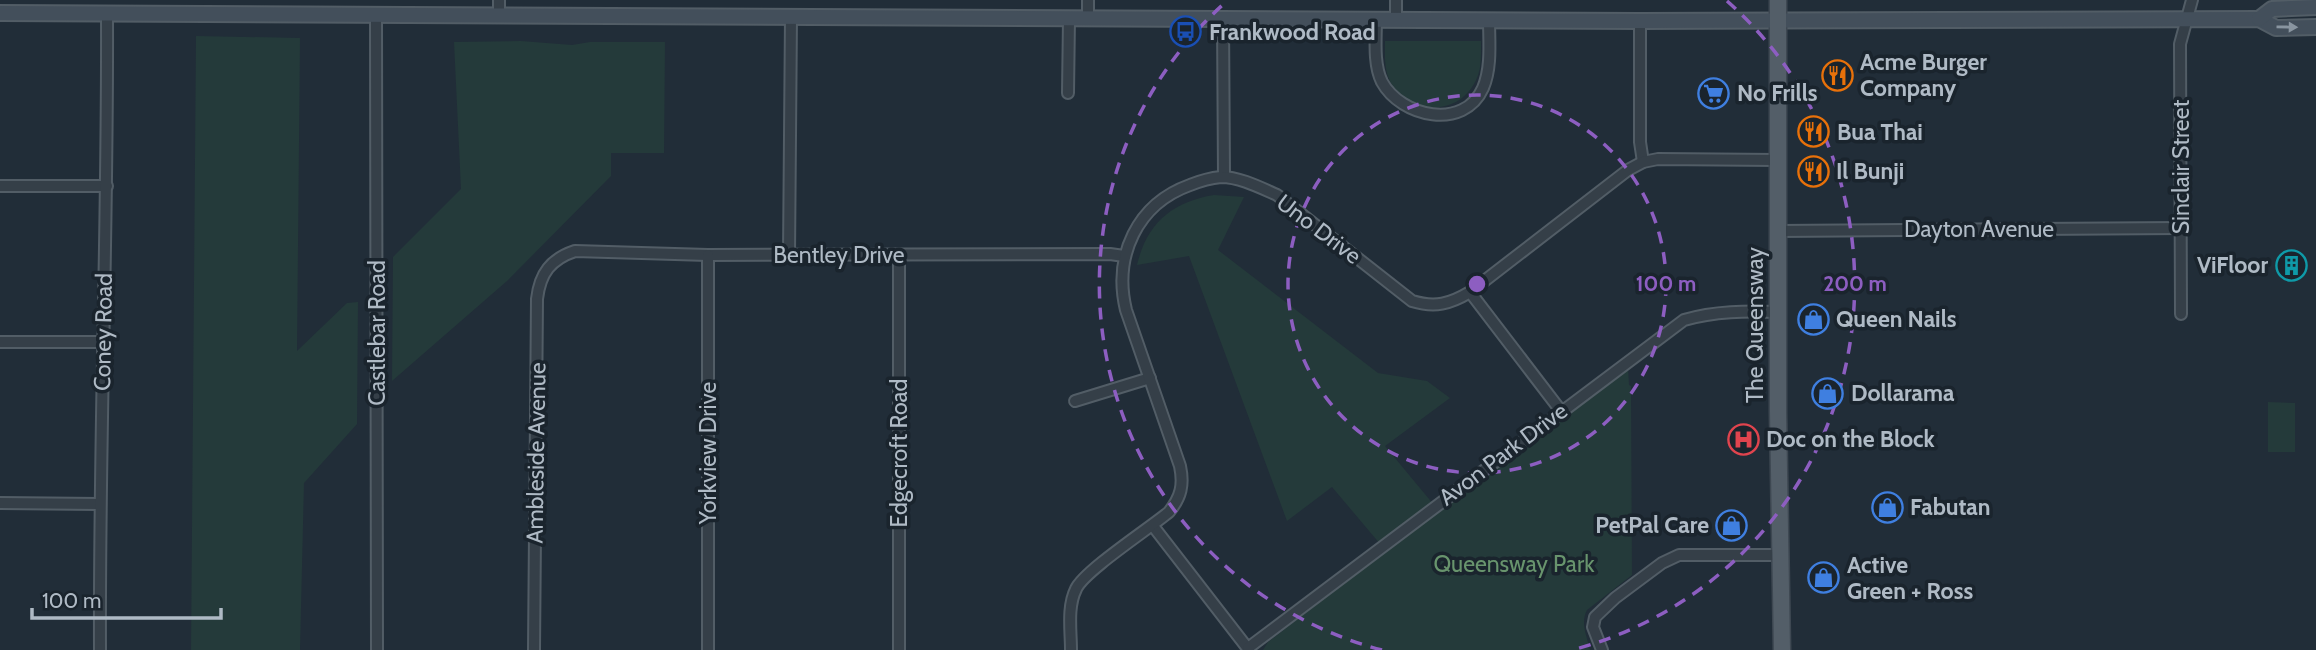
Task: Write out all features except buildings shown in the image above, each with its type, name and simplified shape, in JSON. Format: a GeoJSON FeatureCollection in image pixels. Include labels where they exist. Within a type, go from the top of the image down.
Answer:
{"type":"FeatureCollection","features":[{"type":"Feature","properties":{"kind":"main road","name":"The Queensway"},"geometry":{"type":"LineString","coordinates":[[1778,0],[1782,650]]}},
{"type":"Feature","properties":{"kind":"main road"},"geometry":{"type":"LineString","coordinates":[[0,13],[376,15],[499,7],[791,16],[1069,18],[1640,21],[2259,19],[2276,28],[2316,27]]}},
{"type":"Feature","properties":{"kind":"main road"},"geometry":{"type":"LineString","coordinates":[[2259,19],[2273,9],[2316,7]]}},
{"type":"Feature","properties":{"kind":"street"},"geometry":{"type":"LineString","coordinates":[[1088,0],[1088,18]]}},
{"type":"Feature","properties":{"kind":"street"},"geometry":{"type":"LineString","coordinates":[[1396,0],[1396,18]]}},
{"type":"Feature","properties":{"kind":"street","name":"Sinclair Street"},"geometry":{"type":"LineString","coordinates":[[2181,314],[2180,44],[2192,0]]}},
{"type":"Feature","properties":{"kind":"street","name":"Coney Road"},"geometry":{"type":"LineString","coordinates":[[100,650],[99,504],[107,186],[107,14]]}},
{"type":"Feature","properties":{"kind":"street","name":"Castlebar Road"},"geometry":{"type":"LineString","coordinates":[[376,15],[377,650]]}},
{"type":"Feature","properties":{"kind":"street"},"geometry":{"type":"LineString","coordinates":[[789,255],[791,16]]}},
{"type":"Feature","properties":{"kind":"street"},"geometry":{"type":"LineString","coordinates":[[1068,93],[1069,18]]}},
{"type":"Feature","properties":{"kind":"street"},"geometry":{"type":"LineString","coordinates":[[1071,650],[1072,606],[1076,588],[1090,573],[1153,526],[1178,500],[1182,489],[1182,477],[1123,298],[1122,276],[1125,256],[1138,224],[1164,197],[1197,182],[1224,177],[1223,18]]}},
{"type":"Feature","properties":{"kind":"street"},"geometry":{"type":"LineString","coordinates":[[1376,18],[1381,79],[1396,101],[1427,115],[1458,111],[1476,99],[1483,89],[1489,61],[1489,19]]}},
{"type":"Feature","properties":{"kind":"street"},"geometry":{"type":"LineString","coordinates":[[1640,21],[1640,142],[1643,162]]}},
{"type":"Feature","properties":{"kind":"street","name":"Uno Drive"},"geometry":{"type":"LineString","coordinates":[[1224,177],[1277,195],[1412,301],[1442,305],[1470,292],[1628,170],[1643,162],[1669,159],[1777,160]]}},
{"type":"Feature","properties":{"kind":"street"},"geometry":{"type":"LineString","coordinates":[[0,186],[107,186]]}},
{"type":"Feature","properties":{"kind":"street","name":"Dayton Avenue"},"geometry":{"type":"LineString","coordinates":[[1778,231],[2181,228]]}},
{"type":"Feature","properties":{"kind":"street","name":"Bentley Drive"},"geometry":{"type":"LineString","coordinates":[[555,260],[575,251],[708,255],[1125,256]]}},
{"type":"Feature","properties":{"kind":"street","name":"Yorkview Drive"},"geometry":{"type":"LineString","coordinates":[[708,255],[708,650]]}},
{"type":"Feature","properties":{"kind":"street","name":"Edgecroft Road"},"geometry":{"type":"LineString","coordinates":[[899,650],[900,256]]}},
{"type":"Feature","properties":{"kind":"street","name":"Ambleside Avenue"},"geometry":{"type":"LineString","coordinates":[[534,650],[537,299],[543,275],[555,260]]}},
{"type":"Feature","properties":{"kind":"street"},"geometry":{"type":"LineString","coordinates":[[1470,292],[1561,411]]}},
{"type":"Feature","properties":{"kind":"street","name":"Avon Park Drive"},"geometry":{"type":"LineString","coordinates":[[1248,649],[1684,320],[1731,311],[1778,312]]}},
{"type":"Feature","properties":{"kind":"street"},"geometry":{"type":"LineString","coordinates":[[0,342],[102,342]]}},
{"type":"Feature","properties":{"kind":"street"},"geometry":{"type":"LineString","coordinates":[[1076,401],[1150,378]]}},
{"type":"Feature","properties":{"kind":"street"},"geometry":{"type":"LineString","coordinates":[[0,503],[99,504]]}},
{"type":"Feature","properties":{"kind":"street"},"geometry":{"type":"LineString","coordinates":[[1153,526],[1248,649]]}},
{"type":"Feature","properties":{"kind":"street"},"geometry":{"type":"LineString","coordinates":[[1602,650],[1593,627],[1595,617],[1615,597],[1662,563],[1679,555],[1782,555]]}},
{"type":"Feature","properties":{"kind":"green space"},"geometry":{"type":"Polygon","coordinates":[[[196,36],[300,38],[297,351],[347,303],[358,302],[357,424],[304,483],[300,650],[191,650],[196,36]]]}},
{"type":"Feature","properties":{"kind":"green space"},"geometry":{"type":"Polygon","coordinates":[[[521,41],[572,45],[590,42],[665,42],[664,153],[611,153],[611,176],[507,281],[392,381],[393,257],[461,189],[454,42],[521,41]]]}},
{"type":"Feature","properties":{"kind":"green space"},"geometry":{"type":"Polygon","coordinates":[[[1385,41],[1481,41],[1481,64],[1477,79],[1466,95],[1455,102],[1443,107],[1417,105],[1396,91],[1389,79],[1385,41]]]}},
{"type":"Feature","properties":{"kind":"green space","name":"Queensway Park"},"geometry":{"type":"Polygon","coordinates":[[[1214,195],[1244,197],[1218,250],[1378,373],[1427,381],[1450,398],[1385,446],[1439,511],[1628,367],[1631,386],[1632,575],[1587,610],[1584,625],[1590,650],[1263,650],[1268,642],[1386,551],[1332,487],[1287,521],[1189,256],[1137,265],[1147,237],[1163,217],[1186,203],[1214,195]]]}},
{"type":"Feature","properties":{"kind":"green space"},"geometry":{"type":"Polygon","coordinates":[[[2268,402],[2295,403],[2295,452],[2268,452],[2268,402]]]}},
{"type":"Feature","properties":{"kind":"place","name":"Frankwood Road"},"geometry":{"type":"Point","coordinates":[1186,32]}},
{"type":"Feature","properties":{"kind":"place","name":"Acme Burger Company"},"geometry":{"type":"Point","coordinates":[1837,75]}},
{"type":"Feature","properties":{"kind":"place","name":"No Frills"},"geometry":{"type":"Point","coordinates":[1714,93]}},
{"type":"Feature","properties":{"kind":"place","name":"Bua Thai"},"geometry":{"type":"Point","coordinates":[1814,132]}},
{"type":"Feature","properties":{"kind":"place","name":"Il Bunji"},"geometry":{"type":"Point","coordinates":[1813,171]}},
{"type":"Feature","properties":{"kind":"place","name":"ViFloor"},"geometry":{"type":"Point","coordinates":[2291,265]}},
{"type":"Feature","properties":{"kind":"place","name":"Queen Nails"},"geometry":{"type":"Point","coordinates":[1813,319]}},
{"type":"Feature","properties":{"kind":"place","name":"Dollarama"},"geometry":{"type":"Point","coordinates":[1828,393]}},
{"type":"Feature","properties":{"kind":"place","name":"Doc on the Block"},"geometry":{"type":"Point","coordinates":[1743,439]}},
{"type":"Feature","properties":{"kind":"place","name":"Fabutan"},"geometry":{"type":"Point","coordinates":[1887,507]}},
{"type":"Feature","properties":{"kind":"place","name":"PetPal Care"},"geometry":{"type":"Point","coordinates":[1732,525]}},
{"type":"Feature","properties":{"kind":"place","name":"Active Green + Ross"},"geometry":{"type":"Point","coordinates":[1824,578]}}]}
